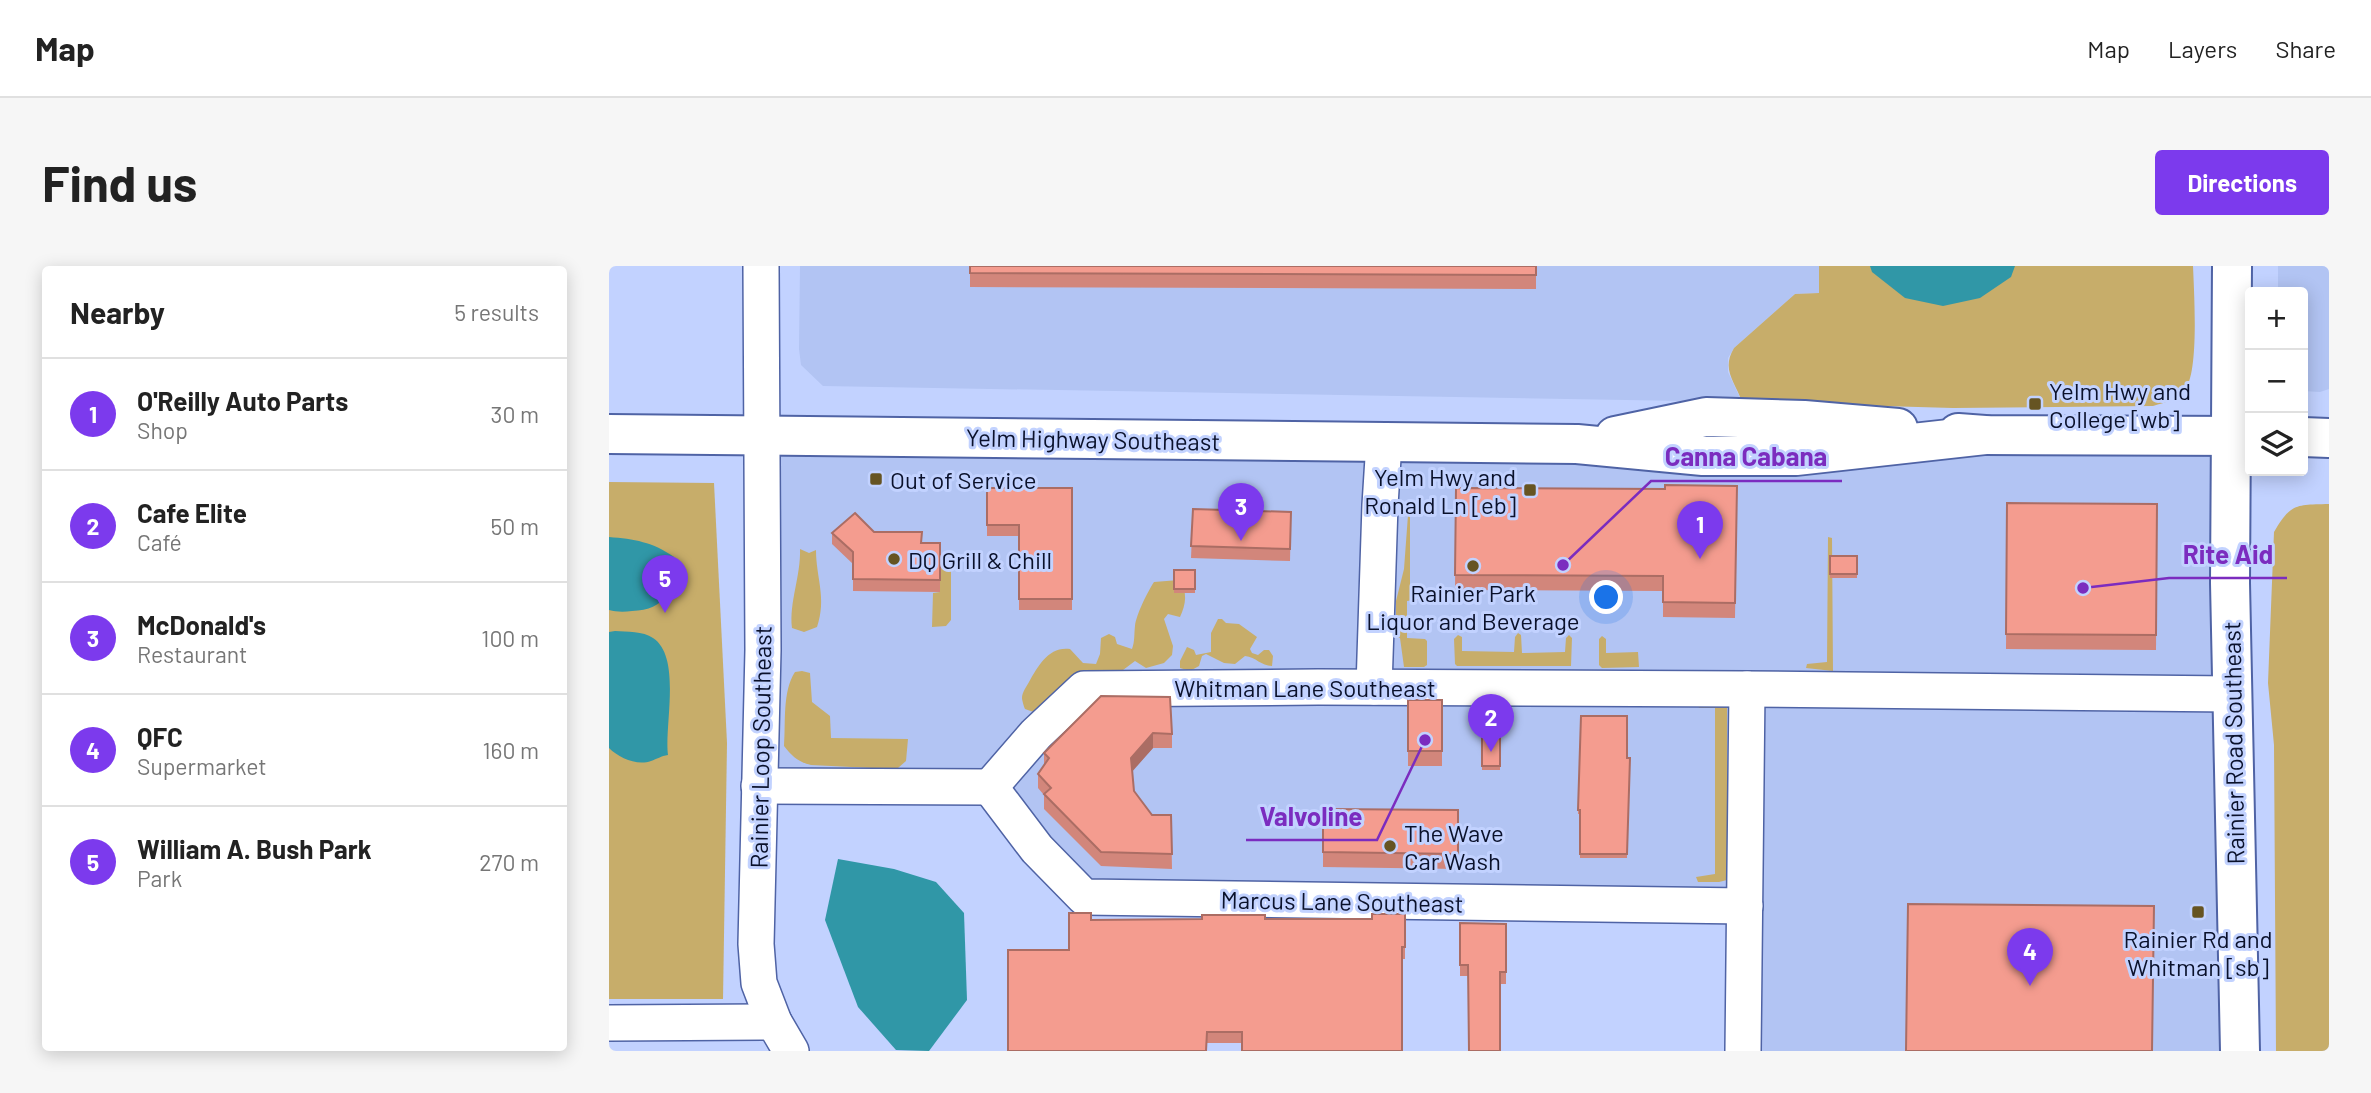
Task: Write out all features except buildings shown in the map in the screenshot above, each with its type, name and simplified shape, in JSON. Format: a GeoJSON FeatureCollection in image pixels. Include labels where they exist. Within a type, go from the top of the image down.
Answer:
{"type":"FeatureCollection","features":[{"type":"Feature","properties":{"kind":"main road","name":"Rainier Road Southeast"},"geometry":{"type":"LineString","coordinates":[[2232,266],[2240,436],[2233,704],[2240,1051]]}},
{"type":"Feature","properties":{"kind":"main road","name":"Yelm Highway Southeast"},"geometry":{"type":"LineString","coordinates":[[609,434],[1577,444],[1706,417],[1804,420],[1985,435],[2240,436]]}},
{"type":"Feature","properties":{"kind":"main road"},"geometry":{"type":"LineString","coordinates":[[2308,437],[2329,438]]}},
{"type":"Feature","properties":{"kind":"street","name":"Rainier Loop Southeast"},"geometry":{"type":"LineString","coordinates":[[761,266],[763,650],[756,944],[759,983],[782,1036]]}},
{"type":"Feature","properties":{"kind":"street"},"geometry":{"type":"LineString","coordinates":[[1374,687],[1384,442]]}},
{"type":"Feature","properties":{"kind":"street","name":"Whitman Lane Southeast"},"geometry":{"type":"LineString","coordinates":[[990,788],[1036,734],[1084,689],[1374,687],[1989,691],[2062,713],[2233,704]]}},
{"type":"Feature","properties":{"kind":"street"},"geometry":{"type":"LineString","coordinates":[[1744,1051],[1747,689]]}},
{"type":"Feature","properties":{"kind":"street"},"geometry":{"type":"LineString","coordinates":[[759,786],[990,788]]}},
{"type":"Feature","properties":{"kind":"street","name":"Marcus Lane Southeast"},"geometry":{"type":"LineString","coordinates":[[990,788],[1037,849],[1084,897],[1745,906]]}},
{"type":"Feature","properties":{"kind":"street"},"geometry":{"type":"LineString","coordinates":[[609,1023],[782,1036]]}},
{"type":"Feature","properties":{"kind":"shaded area"},"geometry":{"type":"Polygon","coordinates":[[[800,266],[1819,266],[1819,293],[1795,294],[1734,348],[1728,358],[1728,372],[1742,402],[823,386],[801,365],[800,266]]]}},
{"type":"Feature","properties":{"kind":"shaded area"},"geometry":{"type":"Polygon","coordinates":[[[1819,266],[2193,266],[2195,329],[2190,378],[2179,395],[2153,406],[1953,408],[1742,402],[1729,369],[1734,348],[1795,294],[1819,293],[1819,266]]]}},
{"type":"Feature","properties":{"kind":"shaded area"},"geometry":{"type":"Polygon","coordinates":[[[1870,266],[2015,266],[2011,277],[1980,298],[1943,306],[1905,298],[1872,272],[1870,266]]]}},
{"type":"Feature","properties":{"kind":"shaded area"},"geometry":{"type":"Polygon","coordinates":[[[2278,266],[2329,266],[2329,389],[2308,391],[2308,287],[2278,287],[2278,266]]]}},
{"type":"Feature","properties":{"kind":"shaded area"},"geometry":{"type":"Polygon","coordinates":[[[761,436],[1577,444],[2231,436],[2241,1051],[1743,1051],[1745,907],[1084,897],[990,787],[759,786],[761,436]]]}},
{"type":"Feature","properties":{"kind":"shaded area"},"geometry":{"type":"Polygon","coordinates":[[[609,482],[714,483],[727,743],[723,999],[609,999],[609,482]]]}},
{"type":"Feature","properties":{"kind":"shaded area"},"geometry":{"type":"Polygon","coordinates":[[[2329,504],[2329,1051],[2276,1051],[2274,745],[2268,683],[2274,532],[2285,516],[2295,508],[2329,504]]]}},
{"type":"Feature","properties":{"kind":"shaded area"},"geometry":{"type":"Polygon","coordinates":[[[1408,515],[1410,593],[1426,593],[1429,598],[1407,601],[1407,638],[1427,641],[1427,665],[1424,667],[1404,667],[1400,638],[1396,637],[1396,601],[1404,569],[1408,515]]]}},
{"type":"Feature","properties":{"kind":"shaded area"},"geometry":{"type":"Polygon","coordinates":[[[609,537],[643,542],[674,557],[670,588],[666,596],[653,607],[623,612],[609,610],[609,537]]]}},
{"type":"Feature","properties":{"kind":"shaded area"},"geometry":{"type":"Polygon","coordinates":[[[1828,537],[1832,538],[1833,671],[1806,668],[1807,664],[1827,662],[1828,537]]]}},
{"type":"Feature","properties":{"kind":"shaded area"},"geometry":{"type":"Polygon","coordinates":[[[800,549],[809,553],[816,550],[821,597],[817,627],[804,632],[792,628],[800,549]]]}},
{"type":"Feature","properties":{"kind":"shaded area"},"geometry":{"type":"Polygon","coordinates":[[[940,555],[951,555],[951,620],[946,626],[932,627],[933,593],[940,592],[940,555]]]}},
{"type":"Feature","properties":{"kind":"shaded area"},"geometry":{"type":"Polygon","coordinates":[[[1179,580],[1184,589],[1185,603],[1180,617],[1168,614],[1164,619],[1173,646],[1172,655],[1164,663],[1146,668],[1135,661],[1039,714],[1025,709],[1023,692],[1040,664],[1050,654],[1070,649],[1083,663],[1096,664],[1101,638],[1109,634],[1115,637],[1117,644],[1132,649],[1138,616],[1154,582],[1179,580]]]}},
{"type":"Feature","properties":{"kind":"shaded area"},"geometry":{"type":"Polygon","coordinates":[[[1218,619],[1239,624],[1257,637],[1250,649],[1252,653],[1258,655],[1269,650],[1273,656],[1272,666],[1245,656],[1235,664],[1224,663],[1206,654],[1202,656],[1199,666],[1190,671],[1180,668],[1180,661],[1187,647],[1194,650],[1196,655],[1211,652],[1211,633],[1218,619]]]}},
{"type":"Feature","properties":{"kind":"shaded area"},"geometry":{"type":"Polygon","coordinates":[[[609,632],[635,632],[653,638],[662,647],[667,660],[670,693],[668,755],[651,761],[629,760],[609,748],[609,632]]]}},
{"type":"Feature","properties":{"kind":"shaded area"},"geometry":{"type":"Polygon","coordinates":[[[1518,633],[1521,635],[1522,653],[1565,652],[1566,638],[1569,635],[1572,638],[1571,666],[1455,664],[1454,639],[1458,635],[1462,637],[1462,651],[1514,652],[1515,637],[1518,633]]]}},
{"type":"Feature","properties":{"kind":"shaded area"},"geometry":{"type":"Polygon","coordinates":[[[1602,636],[1606,639],[1606,653],[1638,652],[1639,667],[1602,668],[1599,665],[1599,639],[1602,636]]]}},
{"type":"Feature","properties":{"kind":"shaded area"},"geometry":{"type":"Polygon","coordinates":[[[795,672],[810,673],[812,702],[830,716],[831,738],[908,739],[906,761],[898,768],[892,769],[811,765],[793,756],[784,746],[786,698],[795,672]]]}},
{"type":"Feature","properties":{"kind":"shaded area"},"geometry":{"type":"Polygon","coordinates":[[[1727,703],[1727,880],[1698,882],[1696,877],[1715,874],[1715,708],[1699,708],[1697,704],[1727,703]]]}},
{"type":"Feature","properties":{"kind":"shaded area"},"geometry":{"type":"Polygon","coordinates":[[[838,859],[894,869],[936,882],[964,913],[967,1000],[929,1051],[896,1050],[858,1007],[825,920],[838,859]]]}},
{"type":"Feature","properties":{"kind":"place","name":"Yelm Hwy and College [wb]"},"geometry":{"type":"Point","coordinates":[2035,404]}},
{"type":"Feature","properties":{"kind":"place","name":"Out of Service"},"geometry":{"type":"Point","coordinates":[876,479]}},
{"type":"Feature","properties":{"kind":"place","name":"Yelm Hwy and Ronald Ln [eb]"},"geometry":{"type":"Point","coordinates":[1530,490]}},
{"type":"Feature","properties":{"kind":"place","name":"McDonald's"},"geometry":{"type":"Point","coordinates":[1241,541]}},
{"type":"Feature","properties":{"kind":"place","name":"DQ Grill & Chill"},"geometry":{"type":"Point","coordinates":[894,559]}},
{"type":"Feature","properties":{"kind":"place","name":"O'Reilly Auto Parts"},"geometry":{"type":"Point","coordinates":[1700,559]}},
{"type":"Feature","properties":{"kind":"place","name":"Canna Cabana"},"geometry":{"type":"Point","coordinates":[1563,565]}},
{"type":"Feature","properties":{"kind":"place","name":"Rainier Park Liquor and Beverage"},"geometry":{"type":"Point","coordinates":[1473,566]}},
{"type":"Feature","properties":{"kind":"place","name":"Rite Aid"},"geometry":{"type":"Point","coordinates":[2083,588]}},
{"type":"Feature","properties":{"kind":"place","name":"William A. Bush Park"},"geometry":{"type":"Point","coordinates":[665,613]}},
{"type":"Feature","properties":{"kind":"place","name":"Valvoline"},"geometry":{"type":"Point","coordinates":[1425,740]}},
{"type":"Feature","properties":{"kind":"place","name":"Cafe Elite"},"geometry":{"type":"Point","coordinates":[1491,752]}},
{"type":"Feature","properties":{"kind":"place","name":"The Wave Car Wash"},"geometry":{"type":"Point","coordinates":[1390,846]}},
{"type":"Feature","properties":{"kind":"place","name":"Rainier Rd and Whitman [sb]"},"geometry":{"type":"Point","coordinates":[2198,912]}},
{"type":"Feature","properties":{"kind":"place","name":"QFC"},"geometry":{"type":"Point","coordinates":[2030,986]}}]}
